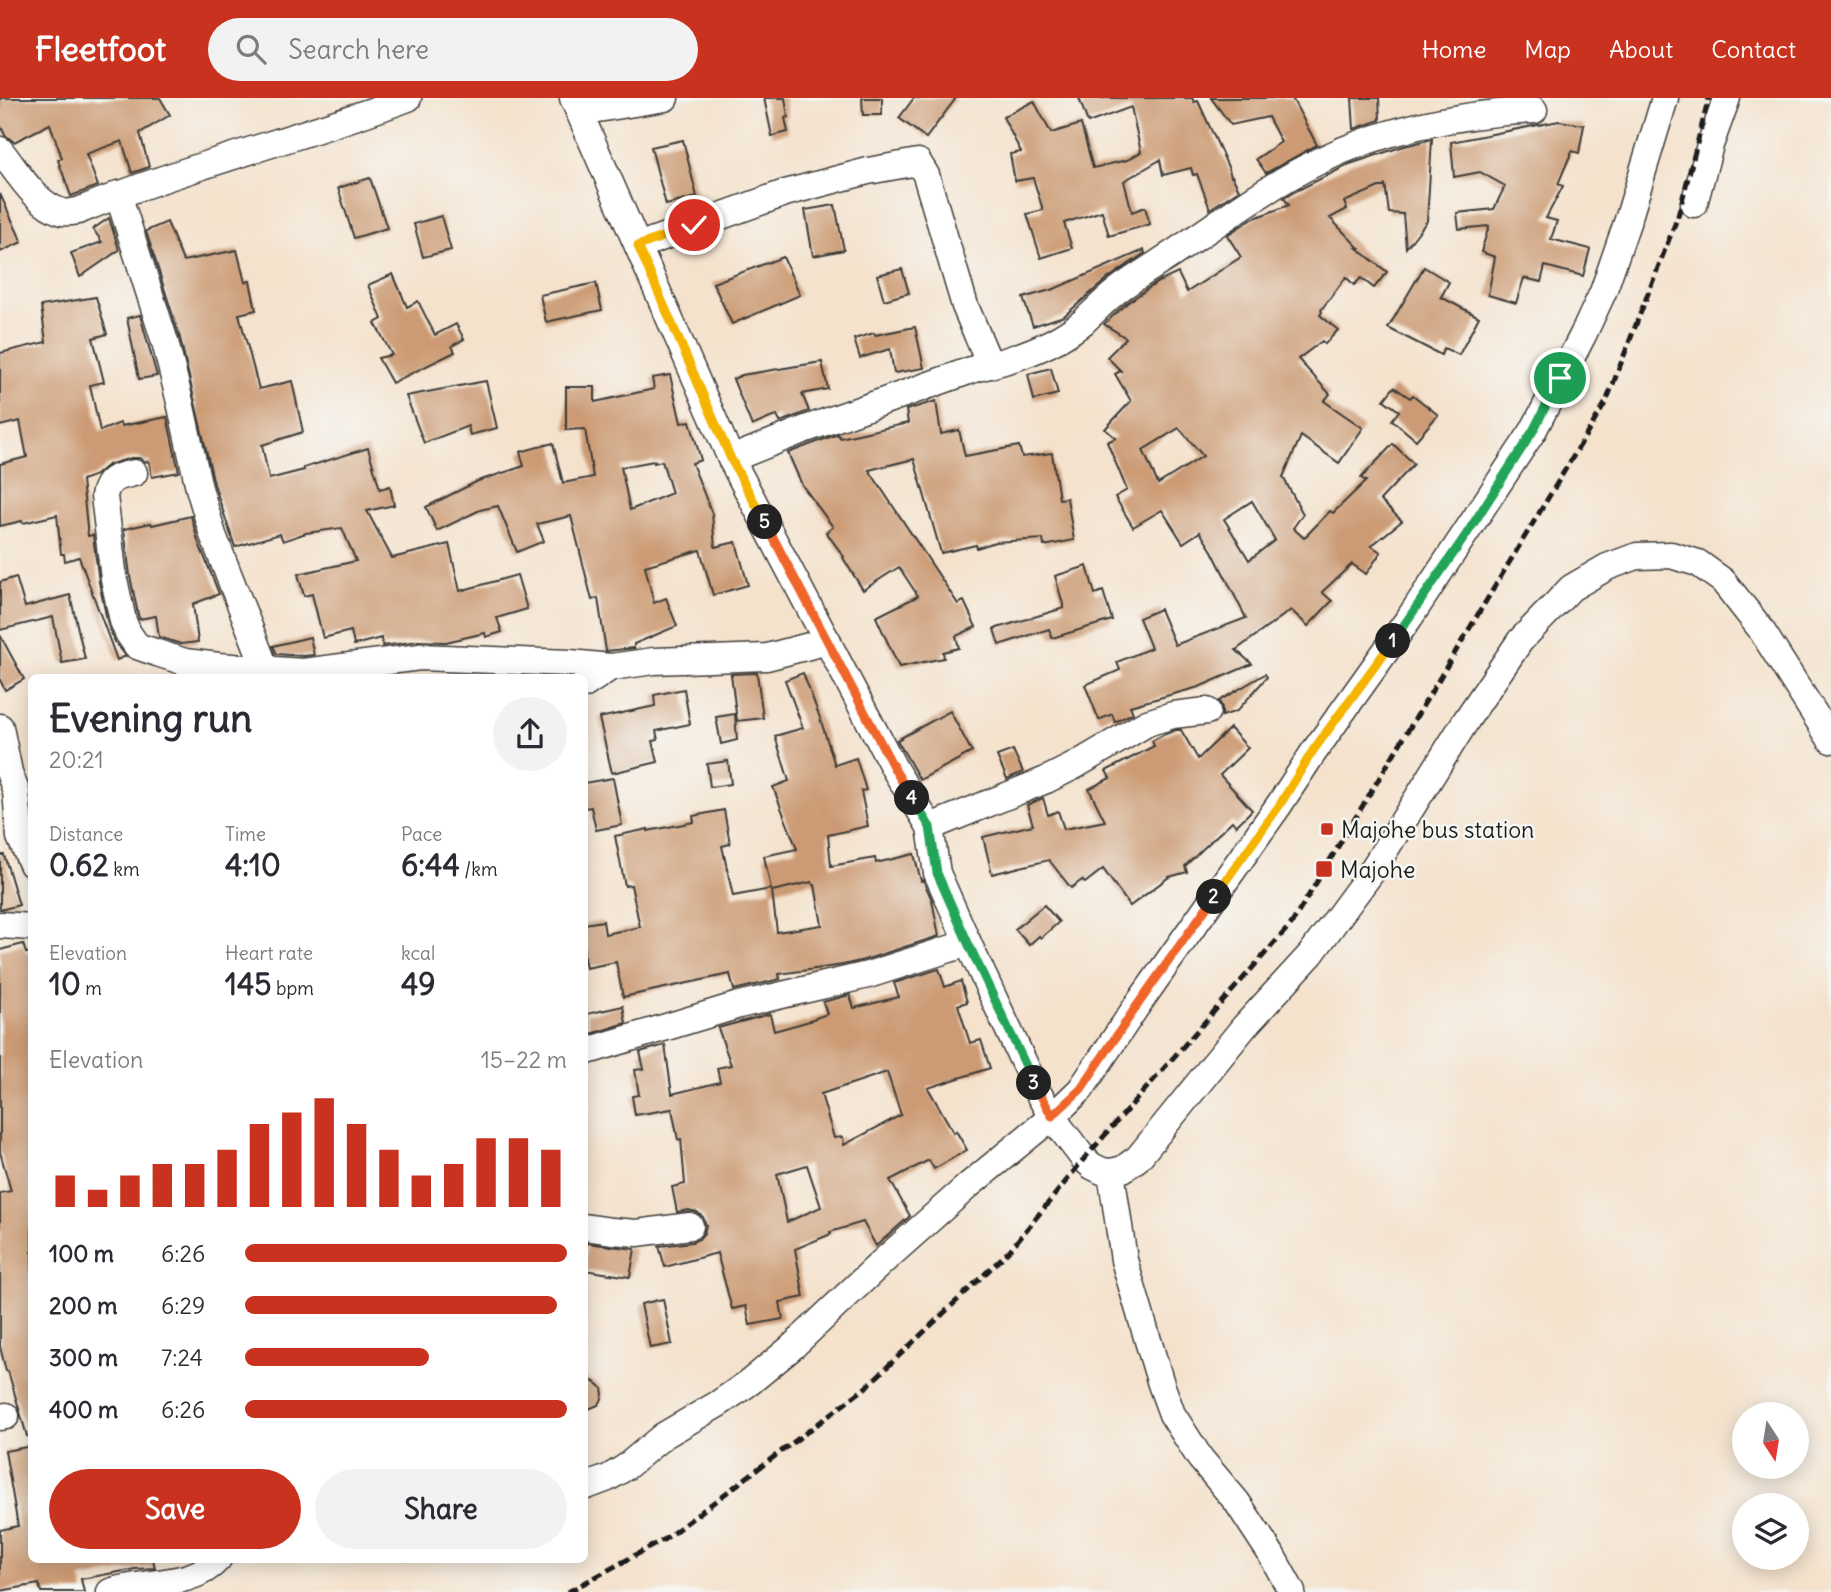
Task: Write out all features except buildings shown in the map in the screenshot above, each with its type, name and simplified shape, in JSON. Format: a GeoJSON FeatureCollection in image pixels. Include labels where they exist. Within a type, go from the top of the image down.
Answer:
{"type":"FeatureCollection","features":[{"type":"Feature","properties":{"kind":"street"},"geometry":{"type":"LineString","coordinates":[[0,150],[46,204],[62,212],[78,211],[166,177],[320,129],[408,98]]}},
{"type":"Feature","properties":{"kind":"street"},"geometry":{"type":"LineString","coordinates":[[665,98],[576,105],[731,459],[895,770],[930,827],[937,873],[1037,1091],[1084,1159],[1102,1171],[1123,1169],[1138,1158],[1244,1027],[1311,954],[1370,874],[1467,719],[1520,641],[1571,588],[1606,566],[1637,556],[1671,555],[1698,563],[1723,580],[1760,628],[1831,740]]}},
{"type":"Feature","properties":{"kind":"street"},"geometry":{"type":"LineString","coordinates":[[588,1486],[626,1467],[663,1436],[718,1404],[791,1348],[881,1263],[1081,1089],[1279,806],[1312,752],[1410,617],[1533,431],[1603,292],[1665,98]]}},
{"type":"Feature","properties":{"kind":"street"},"geometry":{"type":"LineString","coordinates":[[1694,204],[1710,145],[1727,98]]}},
{"type":"Feature","properties":{"kind":"street"},"geometry":{"type":"LineString","coordinates":[[731,459],[803,430],[1059,339],[1082,323],[1121,288],[1262,193],[1319,161],[1376,138],[1433,122],[1489,113],[1534,110]]}},
{"type":"Feature","properties":{"kind":"street"},"geometry":{"type":"LineString","coordinates":[[638,246],[785,193],[868,171],[918,162],[926,175],[965,306],[990,365]]}},
{"type":"Feature","properties":{"kind":"street"},"geometry":{"type":"LineString","coordinates":[[118,194],[165,342],[199,488],[213,535],[266,670]]}},
{"type":"Feature","properties":{"kind":"street"},"geometry":{"type":"LineString","coordinates":[[134,472],[113,478],[108,482],[104,496],[116,589],[123,621],[137,646],[185,662],[295,674]]}},
{"type":"Feature","properties":{"kind":"street"},"geometry":{"type":"LineString","coordinates":[[309,674],[420,657],[611,667],[654,661],[767,657],[828,641]]}},
{"type":"Feature","properties":{"kind":"street"},"geometry":{"type":"LineString","coordinates":[[588,682],[611,667]]}},
{"type":"Feature","properties":{"kind":"street"},"geometry":{"type":"LineString","coordinates":[[930,827],[1046,780],[1147,723],[1173,715],[1207,711]]}},
{"type":"Feature","properties":{"kind":"street"},"geometry":{"type":"LineString","coordinates":[[0,727],[18,802],[20,837],[28,855]]}},
{"type":"Feature","properties":{"kind":"street"},"geometry":{"type":"LineString","coordinates":[[0,925],[28,927]]}},
{"type":"Feature","properties":{"kind":"street"},"geometry":{"type":"LineString","coordinates":[[588,1051],[739,1005],[868,975],[968,943]]}},
{"type":"Feature","properties":{"kind":"street"},"geometry":{"type":"LineString","coordinates":[[1111,1172],[1124,1261],[1172,1414],[1200,1458],[1237,1502],[1292,1592]]}},
{"type":"Feature","properties":{"kind":"street"},"geometry":{"type":"LineString","coordinates":[[588,1228],[637,1233],[690,1226]]}},
{"type":"Feature","properties":{"kind":"street"},"geometry":{"type":"LineString","coordinates":[[166,1563],[180,1580]]}},
{"type":"Feature","properties":{"kind":"street"},"geometry":{"type":"LineString","coordinates":[[110,1592],[126,1587],[180,1580],[200,1573],[215,1563]]}},
{"type":"Feature","properties":{"kind":"railway"},"geometry":{"type":"LineString","coordinates":[[568,1592],[665,1539],[864,1389],[1009,1251],[1084,1159],[1292,923],[1606,402],[1678,216],[1709,98]]}},
{"type":"Feature","properties":{"kind":"place","name":"Majohe bus station"},"geometry":{"type":"Point","coordinates":[1327,829]}},
{"type":"Feature","properties":{"kind":"place","name":"Majohe"},"geometry":{"type":"Point","coordinates":[1324,869]}},
{"type":"Feature","properties":{"kind":"route"},"geometry":{"type":"LineString","coordinates":[[694,225],[638,246],[731,459],[895,770],[930,827],[937,873],[1037,1091],[1052,1116],[1081,1089],[1279,806],[1312,752],[1410,617],[1533,431],[1560,378]]}}]}
